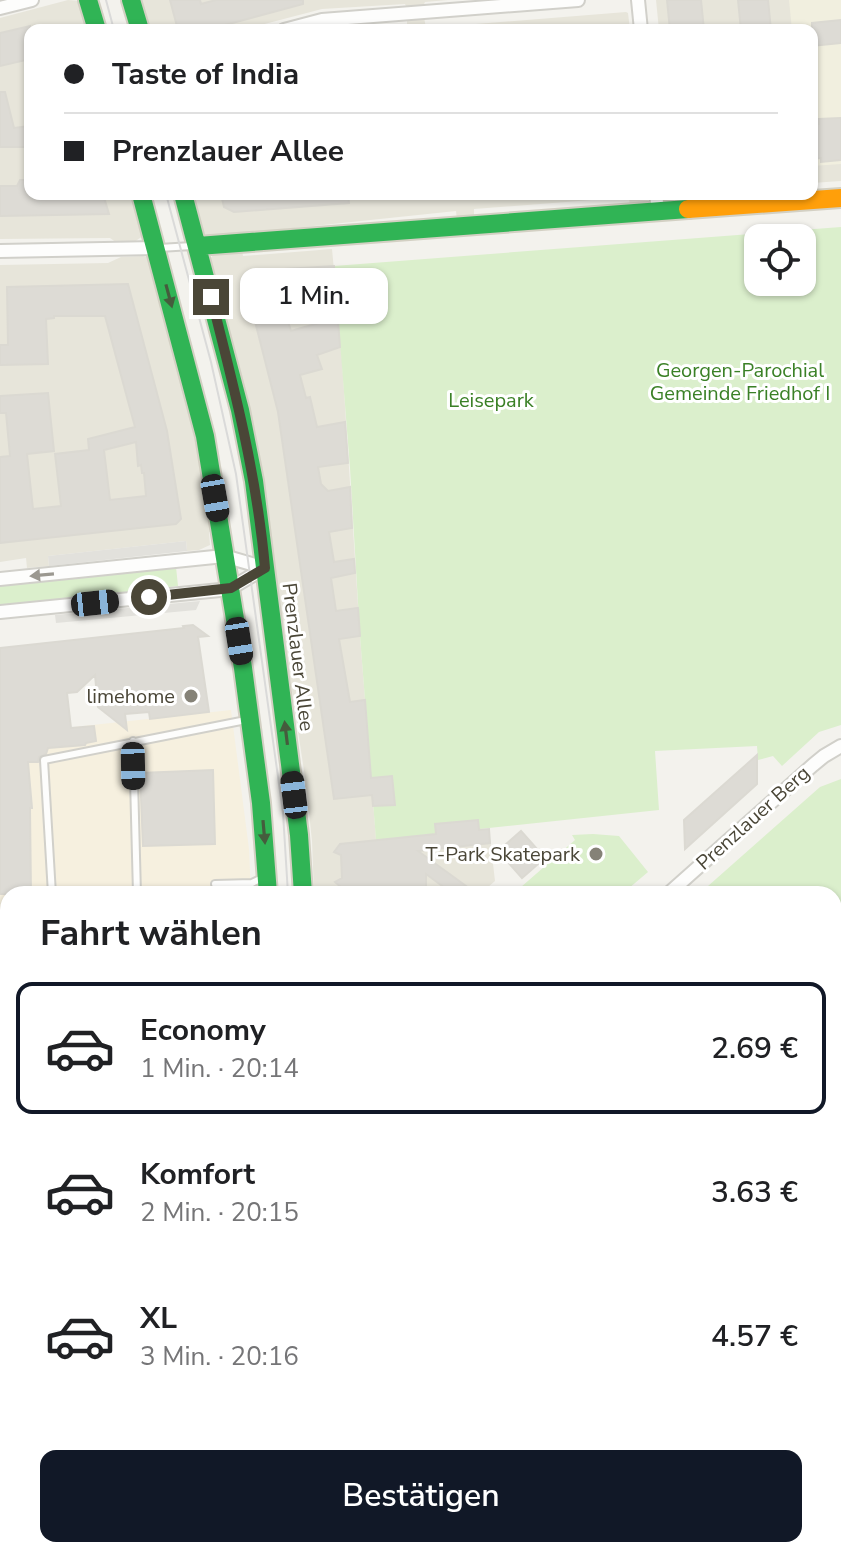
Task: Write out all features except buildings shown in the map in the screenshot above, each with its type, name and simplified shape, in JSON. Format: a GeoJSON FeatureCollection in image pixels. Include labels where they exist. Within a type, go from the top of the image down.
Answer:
{"type":"FeatureCollection","features":[{"type":"Feature","properties":{"kind":"main road"},"geometry":{"type":"LineString","coordinates":[[88,0],[95,24]]}},
{"type":"Feature","properties":{"kind":"main road"},"geometry":{"type":"LineString","coordinates":[[131,0],[138,24]]}},
{"type":"Feature","properties":{"kind":"main road"},"geometry":{"type":"LineString","coordinates":[[818,199],[841,198]]}},
{"type":"Feature","properties":{"kind":"main road"},"geometry":{"type":"LineString","coordinates":[[143,200],[202,422],[250,720],[268,886]]}},
{"type":"Feature","properties":{"kind":"main road","name":"Prenzlauer Allee"},"geometry":{"type":"LineString","coordinates":[[185,200],[240,410],[254,481],[299,835],[302,886]]}},
{"type":"Feature","properties":{"kind":"main road"},"geometry":{"type":"LineString","coordinates":[[198,246],[465,227],[657,203],[767,200]]}},
{"type":"Feature","properties":{"kind":"street"},"geometry":{"type":"LineString","coordinates":[[0,8],[32,0]]}},
{"type":"Feature","properties":{"kind":"street"},"geometry":{"type":"LineString","coordinates":[[307,24],[322,20],[578,0]]}},
{"type":"Feature","properties":{"kind":"street"},"geometry":{"type":"LineString","coordinates":[[638,0],[640,24]]}},
{"type":"Feature","properties":{"kind":"street"},"geometry":{"type":"LineString","coordinates":[[0,251],[156,248]]}},
{"type":"Feature","properties":{"kind":"street"},"geometry":{"type":"LineString","coordinates":[[0,579],[224,556]]}},
{"type":"Feature","properties":{"kind":"street","name":"Prenzlauer Allee"},"geometry":{"type":"LineString","coordinates":[[224,556],[265,568]]}},
{"type":"Feature","properties":{"kind":"street","name":"Prenzlauer Allee"},"geometry":{"type":"LineString","coordinates":[[231,588],[265,568]]}},
{"type":"Feature","properties":{"kind":"street"},"geometry":{"type":"LineString","coordinates":[[0,612],[231,588]]}},
{"type":"Feature","properties":{"kind":"street","name":"Prenzlauer Berg"},"geometry":{"type":"LineString","coordinates":[[677,886],[813,765],[841,746]]}},
{"type":"Feature","properties":{"kind":"lane"},"geometry":{"type":"LineString","coordinates":[[156,248],[198,246]]}},
{"type":"Feature","properties":{"kind":"lane"},"geometry":{"type":"LineString","coordinates":[[52,886],[44,760],[250,720]]}},
{"type":"Feature","properties":{"kind":"lane"},"geometry":{"type":"LineString","coordinates":[[133,741],[137,886]]}},
{"type":"Feature","properties":{"kind":"lane"},"geometry":{"type":"LineString","coordinates":[[215,886],[252,883],[264,886]]}},
{"type":"Feature","properties":{"kind":"shaded area"},"geometry":{"type":"Polygon","coordinates":[[[68,0],[80,1],[88,24],[24,24],[24,200],[135,200],[143,236],[134,242],[117,243],[110,238],[0,239],[0,18],[68,0]]]}},
{"type":"Feature","properties":{"kind":"shaded area"},"geometry":{"type":"Polygon","coordinates":[[[138,0],[448,0],[425,2],[423,6],[407,8],[405,4],[322,9],[265,24],[145,24],[138,0]]]}},
{"type":"Feature","properties":{"kind":"shaded area"},"geometry":{"type":"Polygon","coordinates":[[[656,0],[841,0],[841,181],[818,183],[818,24],[658,24],[656,0]]]}},
{"type":"Feature","properties":{"kind":"shaded area"},"geometry":{"type":"Polygon","coordinates":[[[789,0],[841,0],[841,164],[818,166],[818,24],[791,24],[789,0]]]}},
{"type":"Feature","properties":{"kind":"shaded area"},"geometry":{"type":"Polygon","coordinates":[[[626,12],[629,24],[476,24],[626,12]]]}},
{"type":"Feature","properties":{"kind":"shaded area"},"geometry":{"type":"Polygon","coordinates":[[[424,17],[425,24],[407,24],[407,19],[424,17]]]}},
{"type":"Feature","properties":{"kind":"shaded area"},"geometry":{"type":"Polygon","coordinates":[[[193,200],[591,200],[474,209],[474,220],[457,221],[456,211],[210,237],[204,235],[193,200]]]}},
{"type":"Feature","properties":{"kind":"shaded area"},"geometry":{"type":"Polygon","coordinates":[[[629,200],[648,200],[647,203],[630,207],[629,200]]]}},
{"type":"Feature","properties":{"kind":"shaded area"},"geometry":{"type":"Polygon","coordinates":[[[332,249],[376,839],[489,829],[495,881],[489,886],[314,886],[306,784],[282,625],[210,259],[218,252],[242,250],[243,256],[332,249]]]}},
{"type":"Feature","properties":{"kind":"shaded area"},"geometry":{"type":"Polygon","coordinates":[[[121,257],[148,257],[184,380],[214,530],[209,532],[210,545],[187,551],[186,541],[48,556],[49,566],[27,568],[26,558],[0,562],[0,265],[108,263],[121,257]]]}},
{"type":"Feature","properties":{"kind":"shaded area"},"geometry":{"type":"Polygon","coordinates":[[[186,541],[187,551],[49,566],[48,556],[186,541]]]}},
{"type":"Feature","properties":{"kind":"shaded area"},"geometry":{"type":"Polygon","coordinates":[[[200,601],[196,610],[56,623],[55,615],[200,601]]]}},
{"type":"Feature","properties":{"kind":"shaded area"},"geometry":{"type":"Polygon","coordinates":[[[231,710],[249,849],[251,886],[0,886],[0,735],[231,710]]]}},
{"type":"Feature","properties":{"kind":"green space"},"geometry":{"type":"Polygon","coordinates":[[[841,227],[841,725],[819,732],[782,766],[773,756],[758,760],[757,746],[655,751],[659,810],[376,840],[334,266],[744,234],[744,296],[816,296],[816,229],[841,227]]]}},
{"type":"Feature","properties":{"kind":"green space"},"geometry":{"type":"Polygon","coordinates":[[[176,567],[178,586],[0,606],[0,586],[176,567]]]}},
{"type":"Feature","properties":{"kind":"green space"},"geometry":{"type":"Polygon","coordinates":[[[841,779],[841,886],[708,886],[820,787],[841,779]]]}},
{"type":"Feature","properties":{"kind":"green space","name":"T-Park Skatepark"},"geometry":{"type":"Polygon","coordinates":[[[572,835],[619,836],[648,872],[631,886],[522,886],[575,840],[572,835]]]}},
{"type":"Feature","properties":{"kind":"tram line"},"geometry":{"type":"LineString","coordinates":[[106,0],[112,24]]}},
{"type":"Feature","properties":{"kind":"tram line"},"geometry":{"type":"LineString","coordinates":[[168,200],[211,362],[236,474],[283,813],[288,886]]}},
{"type":"Feature","properties":{"kind":"traffic: fast"},"geometry":{"type":"LineString","coordinates":[[88,0],[95,24]]}},
{"type":"Feature","properties":{"kind":"traffic: fast"},"geometry":{"type":"LineString","coordinates":[[131,0],[138,24]]}},
{"type":"Feature","properties":{"kind":"traffic: fast"},"geometry":{"type":"LineString","coordinates":[[143,200],[205,436],[243,668],[261,803],[267,886]]}},
{"type":"Feature","properties":{"kind":"traffic: fast"},"geometry":{"type":"LineString","coordinates":[[185,200],[240,410],[254,481],[299,835],[302,886]]}},
{"type":"Feature","properties":{"kind":"traffic: fast"},"geometry":{"type":"LineString","coordinates":[[198,246],[688,209]]}},
{"type":"Feature","properties":{"kind":"traffic: slow"},"geometry":{"type":"LineString","coordinates":[[818,200],[841,198]]}},
{"type":"Feature","properties":{"kind":"traffic: slow"},"geometry":{"type":"LineString","coordinates":[[688,209],[813,200]]}},
{"type":"Feature","properties":{"kind":"place","name":"limehome"},"geometry":{"type":"Point","coordinates":[191,696]}},
{"type":"Feature","properties":{"kind":"place","name":"T-Park Skatepark"},"geometry":{"type":"Point","coordinates":[596,854]}},
{"type":"Feature","properties":{"kind":"route"},"geometry":{"type":"LineString","coordinates":[[149,597],[231,588],[265,568],[254,481],[240,410],[211,297]]}},
{"type":"Feature","properties":{"kind":"park label","name":"Georgen-Parochial Gemeinde Friedhof I"},"geometry":{"type":"Point","coordinates":[740,382]}},
{"type":"Feature","properties":{"kind":"park label","name":"Leisepark"},"geometry":{"type":"Point","coordinates":[491,400]}}]}
